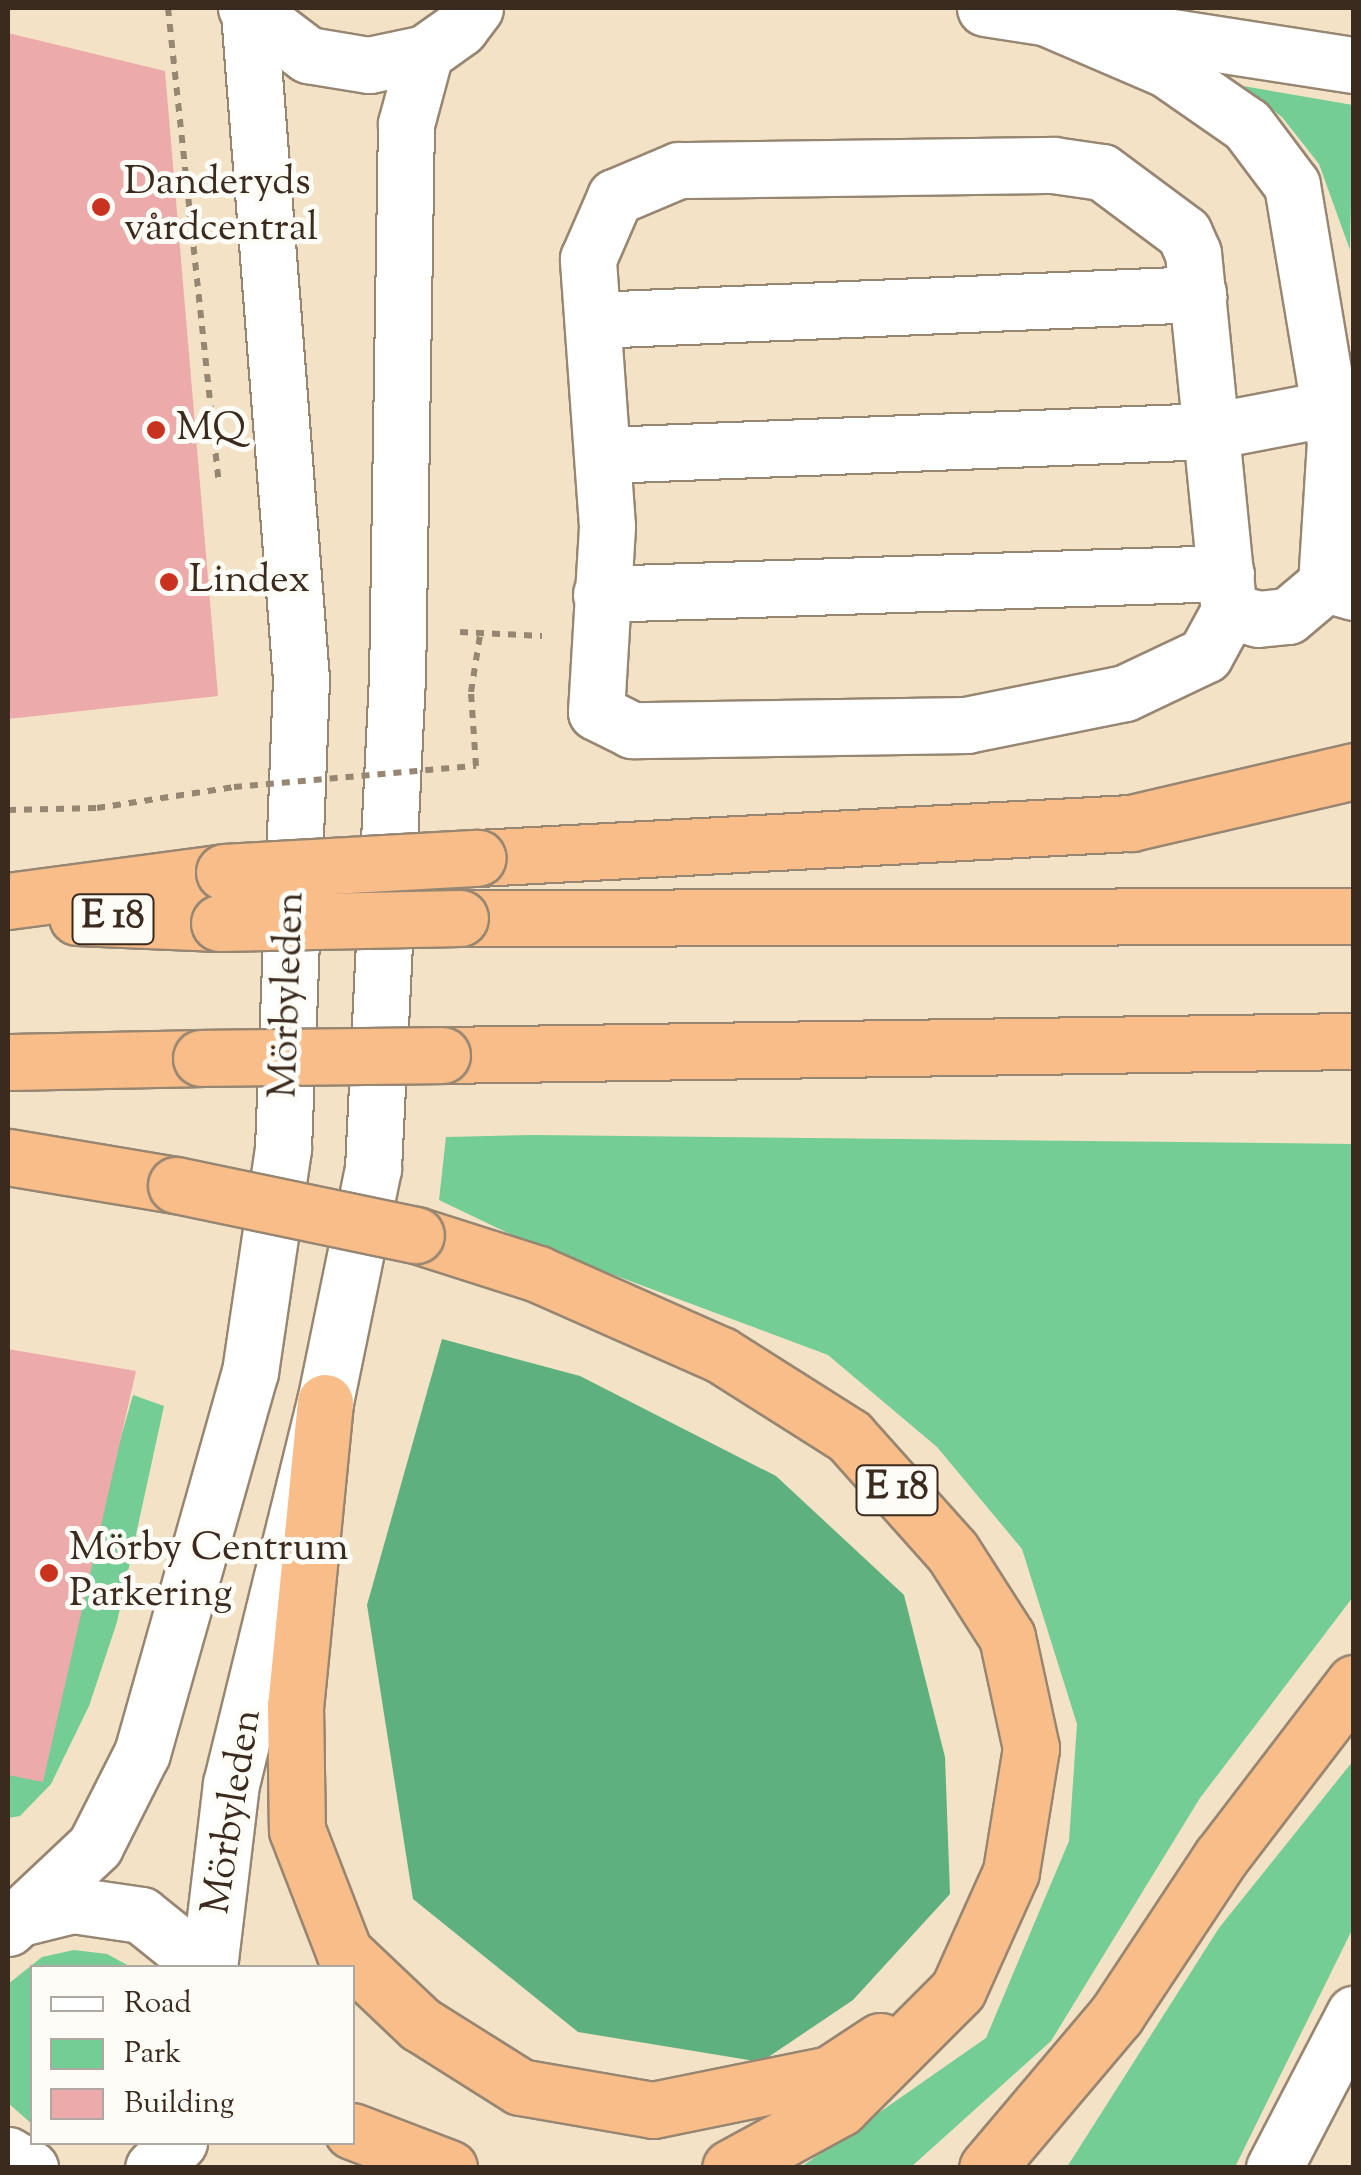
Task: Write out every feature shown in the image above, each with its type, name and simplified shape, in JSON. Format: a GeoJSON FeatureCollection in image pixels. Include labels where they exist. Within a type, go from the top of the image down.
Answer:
{"type":"FeatureCollection","features":[{"type":"Feature","properties":{"kind":"highway"},"geometry":{"type":"LineString","coordinates":[[8,901],[221,897],[478,858],[1131,823],[1354,771]]}},
{"type":"Feature","properties":{"kind":"highway","name":"E 18"},"geometry":{"type":"LineString","coordinates":[[8,915],[221,897],[460,918],[1354,916]]}},
{"type":"Feature","properties":{"kind":"highway"},"geometry":{"type":"LineString","coordinates":[[8,1062],[1354,1042]]}},
{"type":"Feature","properties":{"kind":"highway","name":"E 18"},"geometry":{"type":"LineString","coordinates":[[8,1157],[176,1185],[416,1235],[538,1274],[721,1355],[848,1436],[952,1551],[1006,1637],[1031,1748],[1011,1872],[958,1990],[840,2108],[730,2168]]}},
{"type":"Feature","properties":{"kind":"highway"},"geometry":{"type":"LineString","coordinates":[[325,1402],[295,1706],[297,1830],[344,1952],[420,2024],[520,2087],[652,2110],[830,2074],[958,1990]]}},
{"type":"Feature","properties":{"kind":"highway"},"geometry":{"type":"LineString","coordinates":[[986,2168],[1117,2014],[1221,1857],[1354,1683]]}},
{"type":"Feature","properties":{"kind":"highway"},"geometry":{"type":"LineString","coordinates":[[355,2132],[450,2168]]}},
{"type":"Feature","properties":{"kind":"street"},"geometry":{"type":"LineString","coordinates":[[248,10],[308,54],[370,65],[425,52],[460,28],[475,8]]}},
{"type":"Feature","properties":{"kind":"street","name":"Mörbyleden"},"geometry":{"type":"LineString","coordinates":[[14,1923],[95,1846],[142,1753],[250,1372],[283,1148],[300,679],[248,10]]}},
{"type":"Feature","properties":{"kind":"street"},"geometry":{"type":"LineString","coordinates":[[1009,10],[1354,65]]}},
{"type":"Feature","properties":{"kind":"street"},"geometry":{"type":"LineString","coordinates":[[601,594],[1227,592],[1258,619],[1288,616],[1340,588],[1339,429],[1292,185],[1247,125],[1166,68],[1009,10]]}},
{"type":"Feature","properties":{"kind":"street","name":"Mörbyleden"},"geometry":{"type":"LineString","coordinates":[[208,1965],[231,1784],[325,1402],[373,1168],[398,682],[406,124],[425,52]]}},
{"type":"Feature","properties":{"kind":"street"},"geometry":{"type":"LineString","coordinates":[[1052,165],[1102,172],[1184,233],[1198,294],[1227,592],[1205,655],[1125,693],[967,725],[632,730],[596,712],[605,455],[594,320],[588,260],[615,197],[680,170],[1052,165]]}},
{"type":"Feature","properties":{"kind":"street"},"geometry":{"type":"LineString","coordinates":[[594,320],[1198,294]]}},
{"type":"Feature","properties":{"kind":"street"},"geometry":{"type":"LineString","coordinates":[[605,455],[1339,429]]}},
{"type":"Feature","properties":{"kind":"street"},"geometry":{"type":"LineString","coordinates":[[14,1923],[73,1905],[141,1915],[204,1965]]}},
{"type":"Feature","properties":{"kind":"street"},"geometry":{"type":"LineString","coordinates":[[1274,2168],[1354,2014]]}},
{"type":"Feature","properties":{"kind":"street"},"geometry":{"type":"LineString","coordinates":[[153,2168],[176,2145]]}},
{"type":"Feature","properties":{"kind":"street"},"geometry":{"type":"LineString","coordinates":[[8,2154],[30,2168]]}},
{"type":"Feature","properties":{"kind":"path"},"geometry":{"type":"LineString","coordinates":[[156,8],[168,10]]}},
{"type":"Feature","properties":{"kind":"path"},"geometry":{"type":"LineString","coordinates":[[8,810],[96,808],[234,788],[476,766],[472,692],[480,635]]}},
{"type":"Feature","properties":{"kind":"green space"},"geometry":{"type":"Polygon","coordinates":[[[1243,86],[1353,105],[1350,250],[1319,164],[1282,117],[1243,86]]]}},
{"type":"Feature","properties":{"kind":"green space"},"geometry":{"type":"Polygon","coordinates":[[[446,1137],[1353,1144],[1353,1597],[1200,1798],[1051,2041],[911,2167],[801,2167],[986,2038],[1069,1841],[1077,1724],[1022,1549],[937,1447],[828,1355],[531,1244],[439,1200],[446,1137]]]}},
{"type":"Feature","properties":{"kind":"green space"},"geometry":{"type":"Polygon","coordinates":[[[442,1339],[580,1376],[776,1476],[904,1595],[945,1757],[950,1894],[853,2000],[761,2062],[578,2032],[413,1899],[367,1605],[442,1339]]]}},
{"type":"Feature","properties":{"kind":"green space"},"geometry":{"type":"Polygon","coordinates":[[[133,1395],[164,1406],[117,1622],[89,1706],[51,1784],[20,1816],[8,1818],[8,1711],[63,1641],[133,1395]]]}},
{"type":"Feature","properties":{"kind":"green space"},"geometry":{"type":"Polygon","coordinates":[[[1353,1761],[1353,1928],[1235,2167],[1067,2167],[1219,1928],[1353,1761]]]}},
{"type":"Feature","properties":{"kind":"green space"},"geometry":{"type":"Polygon","coordinates":[[[74,1950],[107,1954],[127,1965],[32,1965],[42,1957],[74,1950]]]}},
{"type":"Feature","properties":{"kind":"green space"},"geometry":{"type":"Polygon","coordinates":[[[30,1967],[30,2122],[8,2103],[8,1984],[30,1967]]]}},
{"type":"Feature","properties":{"kind":"building"},"geometry":{"type":"Polygon","coordinates":[[[8,33],[165,71],[218,696],[8,719],[8,33]]]}},
{"type":"Feature","properties":{"kind":"building","name":"Mörby Centrum Parkering"},"geometry":{"type":"Polygon","coordinates":[[[8,1349],[136,1371],[43,1782],[8,1775],[8,1349]]]}},
{"type":"Feature","properties":{"kind":"place","name":"Danderyds vårdcentral"},"geometry":{"type":"Point","coordinates":[101,207]}},
{"type":"Feature","properties":{"kind":"place","name":"MQ"},"geometry":{"type":"Point","coordinates":[156,430]}},
{"type":"Feature","properties":{"kind":"place","name":"Lindex"},"geometry":{"type":"Point","coordinates":[169,582]}},
{"type":"Feature","properties":{"kind":"place","name":"Mörby Centrum Parkering"},"geometry":{"type":"Point","coordinates":[49,1573]}}]}
